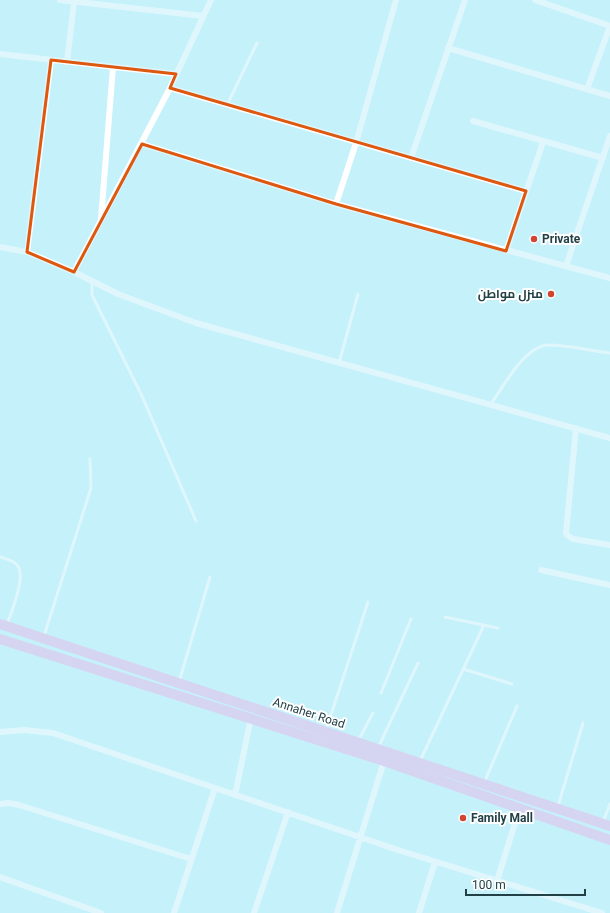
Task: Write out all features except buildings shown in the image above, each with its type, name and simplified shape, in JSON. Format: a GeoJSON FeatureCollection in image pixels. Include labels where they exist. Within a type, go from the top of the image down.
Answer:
{"type":"FeatureCollection","features":[{"type":"Feature","properties":{"kind":"main road","name":"Annaher Road"},"geometry":{"type":"LineString","coordinates":[[3,625],[606,825]]}},
{"type":"Feature","properties":{"kind":"main road","name":"Annaher Road"},"geometry":{"type":"LineString","coordinates":[[0,639],[384,760],[610,840]]}},
{"type":"Feature","properties":{"kind":"main road"},"geometry":{"type":"LineString","coordinates":[[597,836],[606,825]]}},
{"type":"Feature","properties":{"kind":"street"},"geometry":{"type":"LineString","coordinates":[[60,0],[203,16]]}},
{"type":"Feature","properties":{"kind":"street"},"geometry":{"type":"LineString","coordinates":[[74,272],[142,144],[211,0]]}},
{"type":"Feature","properties":{"kind":"street"},"geometry":{"type":"LineString","coordinates":[[336,204],[356,143],[396,0]]}},
{"type":"Feature","properties":{"kind":"street"},"geometry":{"type":"LineString","coordinates":[[411,158],[465,0]]}},
{"type":"Feature","properties":{"kind":"street"},"geometry":{"type":"LineString","coordinates":[[535,0],[549,2],[610,26],[587,89]]}},
{"type":"Feature","properties":{"kind":"street"},"geometry":{"type":"LineString","coordinates":[[67,62],[74,2]]}},
{"type":"Feature","properties":{"kind":"street"},"geometry":{"type":"LineString","coordinates":[[448,48],[610,96]]}},
{"type":"Feature","properties":{"kind":"street"},"geometry":{"type":"LineString","coordinates":[[0,54],[176,74]]}},
{"type":"Feature","properties":{"kind":"street"},"geometry":{"type":"LineString","coordinates":[[27,252],[51,60]]}},
{"type":"Feature","properties":{"kind":"street"},"geometry":{"type":"LineString","coordinates":[[100,222],[113,67]]}},
{"type":"Feature","properties":{"kind":"street"},"geometry":{"type":"LineString","coordinates":[[170,88],[526,191]]}},
{"type":"Feature","properties":{"kind":"street"},"geometry":{"type":"LineString","coordinates":[[472,121],[602,158]]}},
{"type":"Feature","properties":{"kind":"street"},"geometry":{"type":"LineString","coordinates":[[566,266],[610,136]]}},
{"type":"Feature","properties":{"kind":"street"},"geometry":{"type":"LineString","coordinates":[[506,251],[543,142]]}},
{"type":"Feature","properties":{"kind":"street"},"geometry":{"type":"LineString","coordinates":[[142,144],[336,204],[610,278]]}},
{"type":"Feature","properties":{"kind":"street"},"geometry":{"type":"LineString","coordinates":[[0,247],[27,252],[74,272],[118,294],[196,323],[610,438]]}},
{"type":"Feature","properties":{"kind":"street"},"geometry":{"type":"LineString","coordinates":[[576,428],[566,533],[573,539],[610,544]]}},
{"type":"Feature","properties":{"kind":"street"},"geometry":{"type":"LineString","coordinates":[[541,570],[610,585]]}},
{"type":"Feature","properties":{"kind":"street"},"geometry":{"type":"LineString","coordinates":[[235,795],[251,718]]}},
{"type":"Feature","properties":{"kind":"street"},"geometry":{"type":"LineString","coordinates":[[0,732],[24,730],[53,733],[235,795],[362,836],[435,862],[602,913]]}},
{"type":"Feature","properties":{"kind":"street"},"geometry":{"type":"LineString","coordinates":[[337,913],[362,836],[384,760]]}},
{"type":"Feature","properties":{"kind":"street"},"geometry":{"type":"LineString","coordinates":[[174,913],[215,788]]}},
{"type":"Feature","properties":{"kind":"street"},"geometry":{"type":"LineString","coordinates":[[0,804],[19,805],[191,859]]}},
{"type":"Feature","properties":{"kind":"street"},"geometry":{"type":"LineString","coordinates":[[497,881],[520,807]]}},
{"type":"Feature","properties":{"kind":"street"},"geometry":{"type":"LineString","coordinates":[[254,913],[288,812]]}},
{"type":"Feature","properties":{"kind":"street"},"geometry":{"type":"LineString","coordinates":[[419,913],[435,862]]}},
{"type":"Feature","properties":{"kind":"street"},"geometry":{"type":"LineString","coordinates":[[0,877],[101,913]]}},
{"type":"Feature","properties":{"kind":"street"},"geometry":{"type":"LineString","coordinates":[[77,913],[79,906]]}},
{"type":"Feature","properties":{"kind":"lane"},"geometry":{"type":"LineString","coordinates":[[228,105],[257,44]]}},
{"type":"Feature","properties":{"kind":"lane"},"geometry":{"type":"LineString","coordinates":[[92,281],[92,295],[142,396],[196,521]]}},
{"type":"Feature","properties":{"kind":"lane"},"geometry":{"type":"LineString","coordinates":[[339,363],[358,294]]}},
{"type":"Feature","properties":{"kind":"lane"},"geometry":{"type":"LineString","coordinates":[[491,404],[526,356],[537,349],[548,345],[610,353]]}},
{"type":"Feature","properties":{"kind":"lane"},"geometry":{"type":"LineString","coordinates":[[44,638],[91,488],[90,460]]}},
{"type":"Feature","properties":{"kind":"lane"},"geometry":{"type":"LineString","coordinates":[[0,557],[9,559],[18,565],[21,576],[3,625]]}},
{"type":"Feature","properties":{"kind":"lane"},"geometry":{"type":"LineString","coordinates":[[179,683],[210,577]]}},
{"type":"Feature","properties":{"kind":"lane"},"geometry":{"type":"LineString","coordinates":[[325,732],[368,602]]}},
{"type":"Feature","properties":{"kind":"lane"},"geometry":{"type":"LineString","coordinates":[[445,617],[498,628]]}},
{"type":"Feature","properties":{"kind":"lane"},"geometry":{"type":"LineString","coordinates":[[381,693],[411,619]]}},
{"type":"Feature","properties":{"kind":"lane"},"geometry":{"type":"LineString","coordinates":[[419,763],[484,625]]}},
{"type":"Feature","properties":{"kind":"lane"},"geometry":{"type":"LineString","coordinates":[[378,749],[418,662]]}},
{"type":"Feature","properties":{"kind":"lane"},"geometry":{"type":"LineString","coordinates":[[463,669],[512,684]]}},
{"type":"Feature","properties":{"kind":"lane"},"geometry":{"type":"LineString","coordinates":[[484,785],[517,706]]}},
{"type":"Feature","properties":{"kind":"lane"},"geometry":{"type":"LineString","coordinates":[[358,743],[373,713]]}},
{"type":"Feature","properties":{"kind":"lane"},"geometry":{"type":"LineString","coordinates":[[557,808],[583,723]]}},
{"type":"Feature","properties":{"kind":"lane"},"geometry":{"type":"LineString","coordinates":[[606,825],[610,804]]}},
{"type":"Feature","properties":{"kind":"highlighted area"},"geometry":{"type":"Polygon","coordinates":[[[51,60],[176,74],[170,88],[526,191],[506,251],[336,204],[142,144],[74,272],[27,252],[51,60]]]}},
{"type":"Feature","properties":{"kind":"place","name":"Private"},"geometry":{"type":"Point","coordinates":[534,239]}},
{"type":"Feature","properties":{"kind":"place","name":"منزل مواطن"},"geometry":{"type":"Point","coordinates":[551,294]}},
{"type":"Feature","properties":{"kind":"place","name":"Family Mall"},"geometry":{"type":"Point","coordinates":[463,818]}}]}
